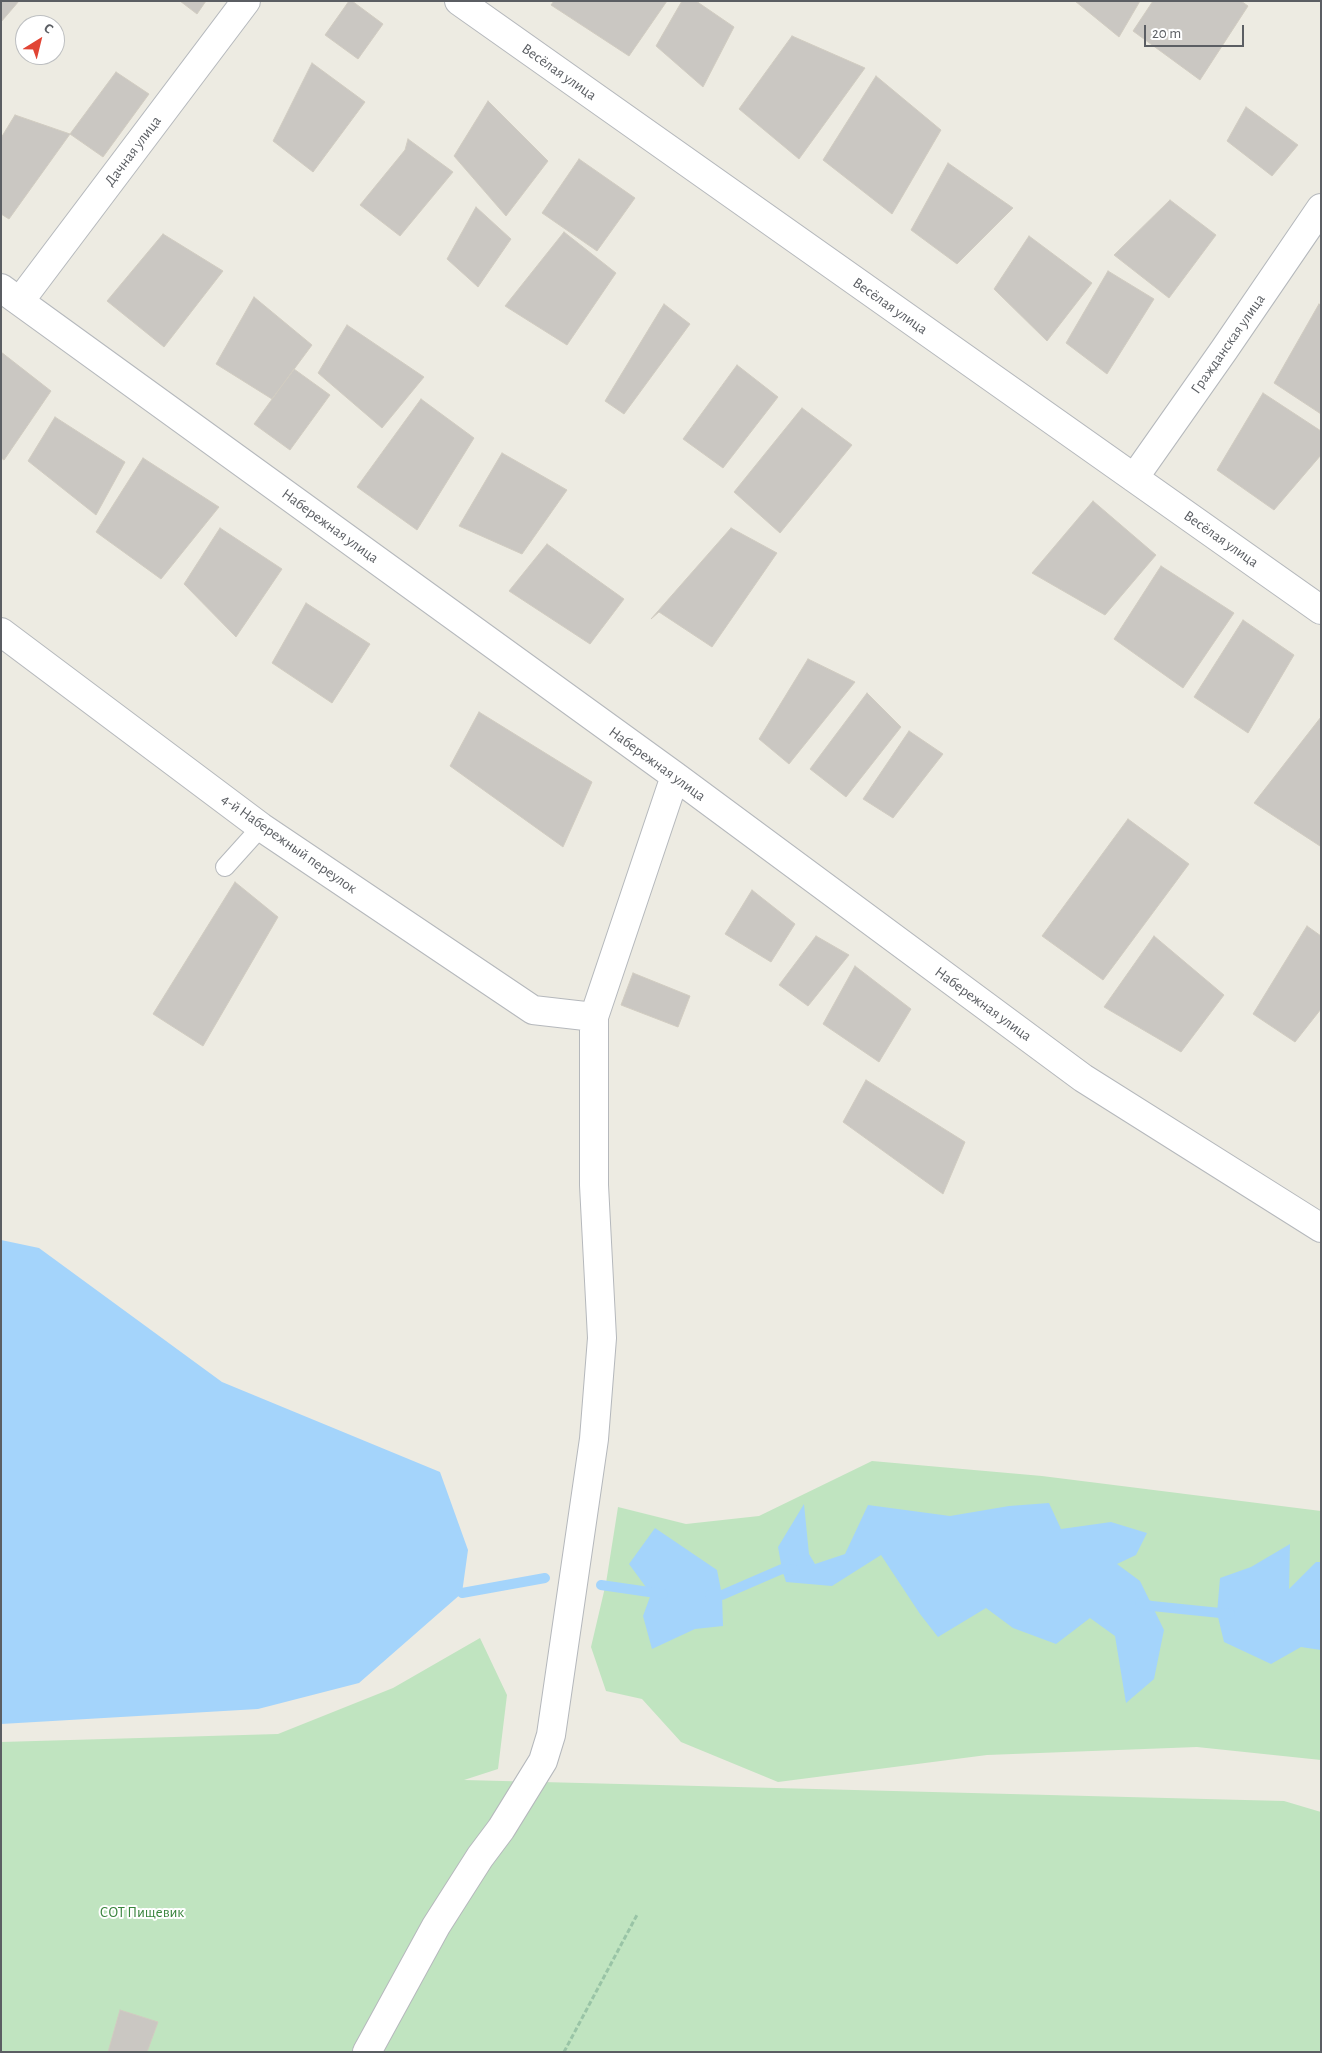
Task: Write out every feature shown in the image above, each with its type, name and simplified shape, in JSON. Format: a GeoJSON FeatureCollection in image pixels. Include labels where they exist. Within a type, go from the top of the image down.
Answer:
{"type":"FeatureCollection","features":[{"type":"Feature","properties":{"kind":"street","name":"Дачная улица"},"geometry":{"type":"LineString","coordinates":[[11,295],[246,1]]}},
{"type":"Feature","properties":{"kind":"street","name":"Весёлая улица"},"geometry":{"type":"LineString","coordinates":[[459,1],[1321,610]]}},
{"type":"Feature","properties":{"kind":"street","name":"Гражданская улица"},"geometry":{"type":"LineString","coordinates":[[1134,478],[1321,208]]}},
{"type":"Feature","properties":{"kind":"street","name":"Набережная улица"},"geometry":{"type":"LineString","coordinates":[[11,295],[674,776],[1083,1078],[1321,1228]]}},
{"type":"Feature","properties":{"kind":"street","name":"4-й Набережный переулок"},"geometry":{"type":"LineString","coordinates":[[1,632],[261,827],[533,1010],[594,1017]]}},
{"type":"Feature","properties":{"kind":"street"},"geometry":{"type":"LineString","coordinates":[[367,2052],[436,1926],[480,1857],[501,1829],[543,1761],[551,1735],[594,1439],[602,1338],[594,1185],[594,1017],[674,776]]}},
{"type":"Feature","properties":{"kind":"lane"},"geometry":{"type":"LineString","coordinates":[[225,867],[261,827]]}},
{"type":"Feature","properties":{"kind":"path"},"geometry":{"type":"LineString","coordinates":[[564,2052],[638,1913]]}},
{"type":"Feature","properties":{"kind":"green space"},"geometry":{"type":"Polygon","coordinates":[[[872,1461],[1042,1476],[1321,1511],[1321,1760],[1197,1747],[987,1755],[778,1782],[681,1742],[642,1699],[606,1691],[591,1647],[606,1583],[618,1507],[686,1524],[759,1516],[872,1461]]]}},
{"type":"Feature","properties":{"kind":"green space","name":"СОТ Пищевик"},"geometry":{"type":"Polygon","coordinates":[[[480,1638],[507,1695],[498,1769],[464,1780],[1284,1801],[1321,1812],[1321,2052],[1,2052],[1,1742],[278,1734],[393,1688],[480,1638]]]}},
{"type":"Feature","properties":{"kind":"water"},"geometry":{"type":"Polygon","coordinates":[[[1,1240],[39,1248],[222,1382],[440,1472],[468,1550],[462,1593],[359,1683],[258,1709],[1,1724],[1,1240]]]}},
{"type":"Feature","properties":{"kind":"water"},"geometry":{"type":"Polygon","coordinates":[[[1049,1503],[1061,1529],[1111,1522],[1147,1533],[1136,1555],[1117,1564],[1140,1581],[1164,1630],[1154,1679],[1126,1703],[1115,1636],[1090,1618],[1056,1644],[1013,1628],[986,1608],[938,1637],[920,1614],[881,1555],[832,1586],[786,1582],[782,1569],[778,1547],[804,1504],[809,1554],[815,1564],[845,1554],[868,1505],[950,1516],[1009,1506],[1049,1503]]]}},
{"type":"Feature","properties":{"kind":"water"},"geometry":{"type":"Polygon","coordinates":[[[655,1528],[717,1570],[722,1595],[723,1626],[695,1629],[652,1649],[643,1616],[651,1594],[629,1564],[655,1528]]]}},
{"type":"Feature","properties":{"kind":"water"},"geometry":{"type":"Polygon","coordinates":[[[1290,1544],[1289,1589],[1316,1562],[1321,1562],[1321,1650],[1301,1647],[1271,1664],[1224,1642],[1217,1613],[1220,1578],[1251,1567],[1290,1544]]]}},
{"type":"Feature","properties":{"kind":"building"},"geometry":{"type":"Polygon","coordinates":[[[1,1],[19,1],[1,22],[1,1]]]}},
{"type":"Feature","properties":{"kind":"building"},"geometry":{"type":"Polygon","coordinates":[[[180,1],[206,1],[197,14],[180,1]]]}},
{"type":"Feature","properties":{"kind":"building"},"geometry":{"type":"Polygon","coordinates":[[[349,1],[352,1],[383,24],[358,59],[325,35],[349,1]]]}},
{"type":"Feature","properties":{"kind":"building"},"geometry":{"type":"Polygon","coordinates":[[[554,1],[667,1],[629,56],[551,5],[554,1]]]}},
{"type":"Feature","properties":{"kind":"building"},"geometry":{"type":"Polygon","coordinates":[[[682,1],[696,1],[734,27],[703,87],[656,46],[682,1]]]}},
{"type":"Feature","properties":{"kind":"building"},"geometry":{"type":"Polygon","coordinates":[[[1075,1],[1140,1],[1119,37],[1075,1]]]}},
{"type":"Feature","properties":{"kind":"building"},"geometry":{"type":"Polygon","coordinates":[[[1153,1],[1241,1],[1248,6],[1200,80],[1133,31],[1153,1]]]}},
{"type":"Feature","properties":{"kind":"building"},"geometry":{"type":"Polygon","coordinates":[[[792,36],[865,68],[799,159],[739,109],[792,36]]]}},
{"type":"Feature","properties":{"kind":"building"},"geometry":{"type":"Polygon","coordinates":[[[312,63],[365,102],[313,172],[273,141],[312,63]]]}},
{"type":"Feature","properties":{"kind":"building"},"geometry":{"type":"Polygon","coordinates":[[[116,72],[149,94],[103,157],[70,134],[116,72]]]}},
{"type":"Feature","properties":{"kind":"building"},"geometry":{"type":"Polygon","coordinates":[[[876,76],[941,130],[892,214],[823,160],[876,76]]]}},
{"type":"Feature","properties":{"kind":"building"},"geometry":{"type":"Polygon","coordinates":[[[488,101],[548,161],[506,216],[454,156],[488,101]]]}},
{"type":"Feature","properties":{"kind":"building"},"geometry":{"type":"Polygon","coordinates":[[[1246,107],[1298,145],[1272,176],[1227,141],[1246,107]]]}},
{"type":"Feature","properties":{"kind":"building"},"geometry":{"type":"Polygon","coordinates":[[[15,115],[70,134],[9,219],[1,214],[1,138],[15,115]]]}},
{"type":"Feature","properties":{"kind":"building"},"geometry":{"type":"Polygon","coordinates":[[[408,139],[453,172],[400,236],[360,205],[405,150],[408,139]]]}},
{"type":"Feature","properties":{"kind":"building"},"geometry":{"type":"Polygon","coordinates":[[[579,159],[635,198],[597,251],[542,213],[579,159]]]}},
{"type":"Feature","properties":{"kind":"building"},"geometry":{"type":"Polygon","coordinates":[[[948,163],[1013,208],[957,264],[911,230],[948,163]]]}},
{"type":"Feature","properties":{"kind":"building"},"geometry":{"type":"Polygon","coordinates":[[[1170,200],[1216,235],[1169,298],[1114,255],[1170,200]]]}},
{"type":"Feature","properties":{"kind":"building"},"geometry":{"type":"Polygon","coordinates":[[[476,207],[511,239],[478,287],[447,259],[476,207]]]}},
{"type":"Feature","properties":{"kind":"building"},"geometry":{"type":"Polygon","coordinates":[[[564,232],[616,273],[567,345],[505,306],[564,232]]]}},
{"type":"Feature","properties":{"kind":"building"},"geometry":{"type":"Polygon","coordinates":[[[163,234],[223,271],[164,347],[107,301],[163,234]]]}},
{"type":"Feature","properties":{"kind":"building"},"geometry":{"type":"Polygon","coordinates":[[[1029,236],[1092,283],[1047,341],[994,289],[1029,236]]]}},
{"type":"Feature","properties":{"kind":"building"},"geometry":{"type":"Polygon","coordinates":[[[1108,271],[1154,299],[1107,374],[1066,343],[1108,271]]]}},
{"type":"Feature","properties":{"kind":"building"},"geometry":{"type":"Polygon","coordinates":[[[254,297],[312,345],[272,399],[216,364],[254,297]]]}},
{"type":"Feature","properties":{"kind":"building"},"geometry":{"type":"Polygon","coordinates":[[[664,304],[690,324],[624,414],[605,401],[664,304]]]}},
{"type":"Feature","properties":{"kind":"building"},"geometry":{"type":"Polygon","coordinates":[[[1319,304],[1321,306],[1321,414],[1274,383],[1319,304]]]}},
{"type":"Feature","properties":{"kind":"building"},"geometry":{"type":"Polygon","coordinates":[[[347,325],[424,377],[382,428],[318,373],[347,325]]]}},
{"type":"Feature","properties":{"kind":"building"},"geometry":{"type":"Polygon","coordinates":[[[1,352],[51,391],[4,460],[1,458],[1,352]]]}},
{"type":"Feature","properties":{"kind":"building"},"geometry":{"type":"Polygon","coordinates":[[[737,365],[778,397],[723,468],[683,439],[737,365]]]}},
{"type":"Feature","properties":{"kind":"building"},"geometry":{"type":"Polygon","coordinates":[[[294,369],[330,395],[290,450],[254,424],[294,369]]]}},
{"type":"Feature","properties":{"kind":"building"},"geometry":{"type":"Polygon","coordinates":[[[1263,393],[1321,431],[1321,455],[1274,510],[1217,470],[1263,393]]]}},
{"type":"Feature","properties":{"kind":"building"},"geometry":{"type":"Polygon","coordinates":[[[421,399],[474,438],[417,530],[357,487],[421,399]]]}},
{"type":"Feature","properties":{"kind":"building"},"geometry":{"type":"Polygon","coordinates":[[[802,408],[852,445],[780,533],[734,492],[802,408]]]}},
{"type":"Feature","properties":{"kind":"building"},"geometry":{"type":"Polygon","coordinates":[[[55,417],[125,462],[96,515],[28,461],[55,417]]]}},
{"type":"Feature","properties":{"kind":"building"},"geometry":{"type":"Polygon","coordinates":[[[502,453],[567,490],[522,554],[459,526],[502,453]]]}},
{"type":"Feature","properties":{"kind":"building"},"geometry":{"type":"Polygon","coordinates":[[[143,458],[219,507],[161,579],[96,532],[143,458]]]}},
{"type":"Feature","properties":{"kind":"building"},"geometry":{"type":"Polygon","coordinates":[[[1093,501],[1156,555],[1105,615],[1032,573],[1093,501]]]}},
{"type":"Feature","properties":{"kind":"building"},"geometry":{"type":"Polygon","coordinates":[[[220,528],[282,569],[236,637],[184,584],[220,528]]]}},
{"type":"Feature","properties":{"kind":"building"},"geometry":{"type":"Polygon","coordinates":[[[731,528],[777,553],[712,647],[659,612],[651,619],[731,528]]]}},
{"type":"Feature","properties":{"kind":"building"},"geometry":{"type":"Polygon","coordinates":[[[547,544],[624,599],[590,644],[509,591],[547,544]]]}},
{"type":"Feature","properties":{"kind":"building"},"geometry":{"type":"Polygon","coordinates":[[[1161,566],[1234,613],[1183,688],[1114,639],[1161,566]]]}},
{"type":"Feature","properties":{"kind":"building"},"geometry":{"type":"Polygon","coordinates":[[[306,603],[370,644],[332,703],[272,663],[306,603]]]}},
{"type":"Feature","properties":{"kind":"building"},"geometry":{"type":"Polygon","coordinates":[[[1243,620],[1294,655],[1248,733],[1194,697],[1243,620]]]}},
{"type":"Feature","properties":{"kind":"building"},"geometry":{"type":"Polygon","coordinates":[[[808,659],[855,682],[789,764],[759,739],[808,659]]]}},
{"type":"Feature","properties":{"kind":"building"},"geometry":{"type":"Polygon","coordinates":[[[867,693],[901,727],[846,797],[810,769],[867,693]]]}},
{"type":"Feature","properties":{"kind":"building"},"geometry":{"type":"Polygon","coordinates":[[[479,712],[592,782],[563,847],[450,766],[479,712]]]}},
{"type":"Feature","properties":{"kind":"building"},"geometry":{"type":"Polygon","coordinates":[[[1321,717],[1321,845],[1320,846],[1254,803],[1321,717]]]}},
{"type":"Feature","properties":{"kind":"building"},"geometry":{"type":"Polygon","coordinates":[[[909,731],[943,754],[893,818],[863,799],[909,731]]]}},
{"type":"Feature","properties":{"kind":"building"},"geometry":{"type":"Polygon","coordinates":[[[1128,819],[1189,864],[1103,980],[1042,936],[1128,819]]]}},
{"type":"Feature","properties":{"kind":"building"},"geometry":{"type":"Polygon","coordinates":[[[235,882],[278,917],[203,1046],[153,1014],[235,882]]]}},
{"type":"Feature","properties":{"kind":"building"},"geometry":{"type":"Polygon","coordinates":[[[752,890],[795,924],[771,962],[725,934],[752,890]]]}},
{"type":"Feature","properties":{"kind":"building"},"geometry":{"type":"Polygon","coordinates":[[[1307,926],[1321,936],[1321,1009],[1295,1042],[1253,1014],[1307,926]]]}},
{"type":"Feature","properties":{"kind":"building"},"geometry":{"type":"Polygon","coordinates":[[[816,936],[849,955],[808,1006],[779,985],[816,936]]]}},
{"type":"Feature","properties":{"kind":"building"},"geometry":{"type":"Polygon","coordinates":[[[1154,936],[1224,995],[1181,1052],[1104,1007],[1154,936]]]}},
{"type":"Feature","properties":{"kind":"building"},"geometry":{"type":"Polygon","coordinates":[[[855,966],[911,1009],[879,1062],[823,1024],[855,966]]]}},
{"type":"Feature","properties":{"kind":"building"},"geometry":{"type":"Polygon","coordinates":[[[633,973],[690,996],[678,1027],[621,1005],[633,973]]]}},
{"type":"Feature","properties":{"kind":"building"},"geometry":{"type":"Polygon","coordinates":[[[866,1080],[965,1142],[943,1194],[843,1122],[866,1080]]]}},
{"type":"Feature","properties":{"kind":"building"},"geometry":{"type":"Polygon","coordinates":[[[120,2010],[158,2022],[147,2052],[108,2052],[120,2010]]]}},
{"type":"Feature","properties":{"kind":"waterway"},"geometry":{"type":"LineString","coordinates":[[710,1595],[722,1595],[782,1569],[795,1570]]}},
{"type":"Feature","properties":{"kind":"waterway"},"geometry":{"type":"LineString","coordinates":[[462,1593],[545,1578]]}},
{"type":"Feature","properties":{"kind":"waterway"},"geometry":{"type":"LineString","coordinates":[[601,1585],[663,1594]]}},
{"type":"Feature","properties":{"kind":"waterway"},"geometry":{"type":"LineString","coordinates":[[1140,1603],[1152,1606],[1230,1614]]}}]}
